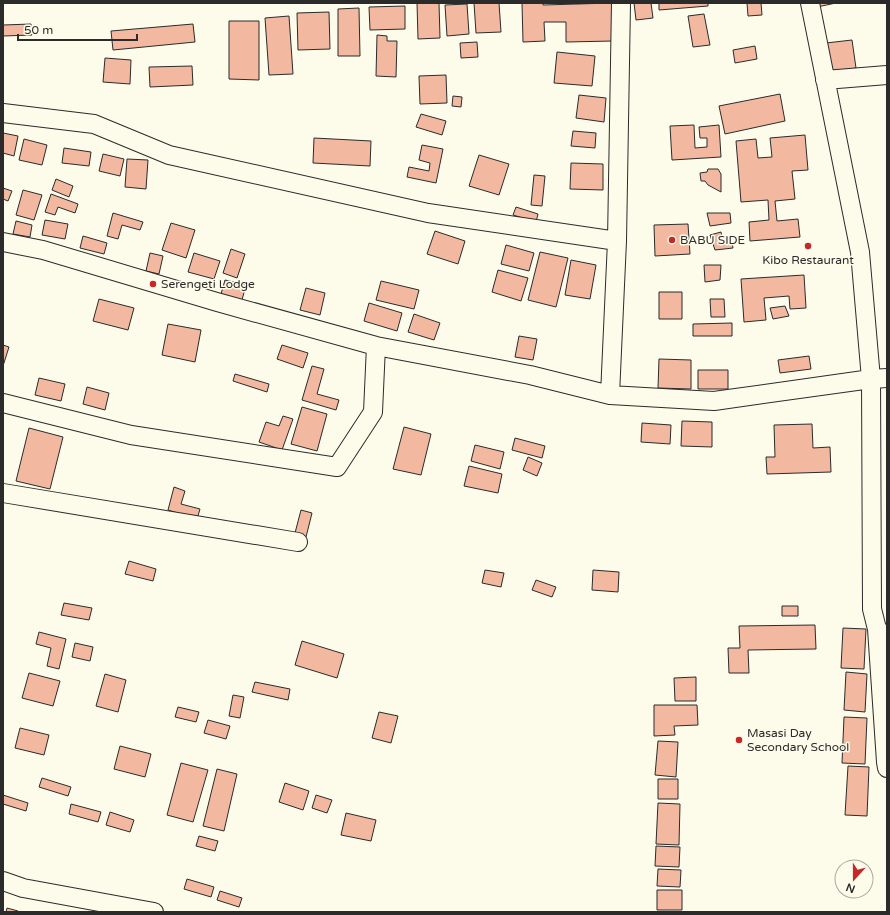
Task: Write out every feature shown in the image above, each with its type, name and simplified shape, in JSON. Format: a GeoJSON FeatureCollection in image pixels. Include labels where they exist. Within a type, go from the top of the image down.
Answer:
{"type":"FeatureCollection","features":[{"type":"Feature","properties":{"kind":"street"},"geometry":{"type":"LineString","coordinates":[[610,395],[617,242],[621,3]]}},
{"type":"Feature","properties":{"kind":"street"},"geometry":{"type":"LineString","coordinates":[[810,3],[860,252],[879,378],[872,609],[882,634],[887,768]]}},
{"type":"Feature","properties":{"kind":"street"},"geometry":{"type":"LineString","coordinates":[[825,80],[887,75]]}},
{"type":"Feature","properties":{"kind":"street"},"geometry":{"type":"LineString","coordinates":[[3,114],[94,124],[169,155],[428,213],[617,242]]}},
{"type":"Feature","properties":{"kind":"street"},"geometry":{"type":"LineString","coordinates":[[3,242],[43,250],[217,302],[376,346],[530,375],[610,395],[714,401],[879,378]]}},
{"type":"Feature","properties":{"kind":"street"},"geometry":{"type":"LineString","coordinates":[[3,403],[130,435],[337,467],[373,412],[376,346]]}},
{"type":"Feature","properties":{"kind":"street"},"geometry":{"type":"LineString","coordinates":[[3,493],[298,542]]}},
{"type":"Feature","properties":{"kind":"street"},"geometry":{"type":"LineString","coordinates":[[3,881],[23,888],[154,912]]}},
{"type":"Feature","properties":{"kind":"building"},"geometry":{"type":"Polygon","coordinates":[[[417,3],[439,3],[440,38],[418,39],[417,3]]]}},
{"type":"Feature","properties":{"kind":"building"},"geometry":{"type":"Polygon","coordinates":[[[474,3],[499,3],[501,32],[476,33],[474,3]]]}},
{"type":"Feature","properties":{"kind":"building"},"geometry":{"type":"Polygon","coordinates":[[[522,3],[543,3],[543,5],[612,3],[613,41],[566,42],[566,22],[544,22],[545,41],[523,42],[522,3]]]}},
{"type":"Feature","properties":{"kind":"building"},"geometry":{"type":"Polygon","coordinates":[[[634,3],[651,3],[653,18],[636,20],[634,3]]]}},
{"type":"Feature","properties":{"kind":"building"},"geometry":{"type":"Polygon","coordinates":[[[659,3],[708,3],[708,6],[659,10],[659,3]]]}},
{"type":"Feature","properties":{"kind":"building"},"geometry":{"type":"Polygon","coordinates":[[[747,3],[761,3],[762,15],[748,16],[747,3]]]}},
{"type":"Feature","properties":{"kind":"building"},"geometry":{"type":"Polygon","coordinates":[[[816,3],[836,3],[817,7],[816,3]]]}},
{"type":"Feature","properties":{"kind":"building"},"geometry":{"type":"Polygon","coordinates":[[[467,4],[469,34],[447,36],[445,5],[467,4]]]}},
{"type":"Feature","properties":{"kind":"building"},"geometry":{"type":"Polygon","coordinates":[[[405,6],[405,29],[370,30],[369,7],[405,6]]]}},
{"type":"Feature","properties":{"kind":"building"},"geometry":{"type":"Polygon","coordinates":[[[359,8],[360,56],[338,56],[338,9],[359,8]]]}},
{"type":"Feature","properties":{"kind":"building"},"geometry":{"type":"Polygon","coordinates":[[[329,12],[330,49],[298,50],[297,13],[329,12]]]}},
{"type":"Feature","properties":{"kind":"building"},"geometry":{"type":"Polygon","coordinates":[[[704,14],[710,45],[693,47],[688,16],[704,14]]]}},
{"type":"Feature","properties":{"kind":"building"},"geometry":{"type":"Polygon","coordinates":[[[289,16],[293,74],[269,75],[265,18],[289,16]]]}},
{"type":"Feature","properties":{"kind":"building"},"geometry":{"type":"Polygon","coordinates":[[[229,21],[259,21],[259,80],[229,79],[229,21]]]}},
{"type":"Feature","properties":{"kind":"building"},"geometry":{"type":"Polygon","coordinates":[[[31,24],[32,35],[3,36],[3,25],[31,24]]]}},
{"type":"Feature","properties":{"kind":"building"},"geometry":{"type":"Polygon","coordinates":[[[193,24],[195,42],[113,50],[111,31],[193,24]]]}},
{"type":"Feature","properties":{"kind":"building"},"geometry":{"type":"Polygon","coordinates":[[[377,35],[387,36],[387,41],[397,41],[396,77],[376,76],[377,35]]]}},
{"type":"Feature","properties":{"kind":"building"},"geometry":{"type":"Polygon","coordinates":[[[852,40],[856,68],[830,72],[826,43],[852,40]]]}},
{"type":"Feature","properties":{"kind":"building"},"geometry":{"type":"Polygon","coordinates":[[[477,42],[478,57],[461,58],[460,43],[477,42]]]}},
{"type":"Feature","properties":{"kind":"building"},"geometry":{"type":"Polygon","coordinates":[[[755,46],[757,59],[735,63],[733,50],[755,46]]]}},
{"type":"Feature","properties":{"kind":"building"},"geometry":{"type":"Polygon","coordinates":[[[557,52],[595,56],[592,86],[554,83],[557,52]]]}},
{"type":"Feature","properties":{"kind":"building"},"geometry":{"type":"Polygon","coordinates":[[[105,58],[131,60],[130,84],[103,82],[105,58]]]}},
{"type":"Feature","properties":{"kind":"building"},"geometry":{"type":"Polygon","coordinates":[[[192,66],[193,85],[150,87],[149,67],[192,66]]]}},
{"type":"Feature","properties":{"kind":"building"},"geometry":{"type":"Polygon","coordinates":[[[446,75],[447,103],[420,104],[419,76],[446,75]]]}},
{"type":"Feature","properties":{"kind":"building"},"geometry":{"type":"Polygon","coordinates":[[[780,94],[785,121],[725,134],[719,106],[780,94]]]}},
{"type":"Feature","properties":{"kind":"building"},"geometry":{"type":"Polygon","coordinates":[[[579,95],[606,98],[604,122],[576,118],[579,95]]]}},
{"type":"Feature","properties":{"kind":"building"},"geometry":{"type":"Polygon","coordinates":[[[453,96],[462,97],[461,107],[452,106],[453,96]]]}},
{"type":"Feature","properties":{"kind":"building"},"geometry":{"type":"Polygon","coordinates":[[[421,114],[446,121],[442,135],[416,127],[421,114]]]}},
{"type":"Feature","properties":{"kind":"building"},"geometry":{"type":"Polygon","coordinates":[[[694,125],[695,148],[707,147],[707,138],[700,138],[699,127],[719,125],[721,157],[672,160],[670,126],[694,125]]]}},
{"type":"Feature","properties":{"kind":"building"},"geometry":{"type":"Polygon","coordinates":[[[573,131],[596,133],[595,148],[571,146],[573,131]]]}},
{"type":"Feature","properties":{"kind":"building"},"geometry":{"type":"Polygon","coordinates":[[[3,133],[18,136],[14,156],[3,153],[3,133]]]}},
{"type":"Feature","properties":{"kind":"building"},"geometry":{"type":"Polygon","coordinates":[[[805,135],[808,170],[792,171],[795,199],[775,201],[777,221],[798,219],[800,237],[750,241],[749,222],[769,220],[768,200],[741,202],[736,141],[756,139],[758,158],[772,157],[770,138],[805,135]]]}},
{"type":"Feature","properties":{"kind":"building"},"geometry":{"type":"Polygon","coordinates":[[[314,138],[371,141],[370,166],[313,163],[314,138]]]}},
{"type":"Feature","properties":{"kind":"building"},"geometry":{"type":"Polygon","coordinates":[[[24,139],[47,145],[42,165],[19,160],[24,139]]]}},
{"type":"Feature","properties":{"kind":"building"},"geometry":{"type":"Polygon","coordinates":[[[422,145],[443,149],[436,183],[407,177],[409,167],[429,171],[430,163],[419,160],[422,145]]]}},
{"type":"Feature","properties":{"kind":"building"},"geometry":{"type":"Polygon","coordinates":[[[64,148],[91,152],[89,166],[62,163],[64,148]]]}},
{"type":"Feature","properties":{"kind":"building"},"geometry":{"type":"Polygon","coordinates":[[[103,154],[124,159],[120,176],[99,171],[103,154]]]}},
{"type":"Feature","properties":{"kind":"building"},"geometry":{"type":"Polygon","coordinates":[[[479,155],[509,164],[499,195],[469,186],[479,155]]]}},
{"type":"Feature","properties":{"kind":"building"},"geometry":{"type":"Polygon","coordinates":[[[127,159],[148,160],[146,189],[125,187],[127,159]]]}},
{"type":"Feature","properties":{"kind":"building"},"geometry":{"type":"Polygon","coordinates":[[[571,163],[603,164],[603,190],[570,189],[571,163]]]}},
{"type":"Feature","properties":{"kind":"building"},"geometry":{"type":"Polygon","coordinates":[[[708,169],[718,169],[721,174],[721,192],[708,185],[705,181],[701,181],[700,173],[707,172],[708,169]]]}},
{"type":"Feature","properties":{"kind":"building"},"geometry":{"type":"Polygon","coordinates":[[[534,175],[545,176],[542,206],[531,205],[534,175]]]}},
{"type":"Feature","properties":{"kind":"building"},"geometry":{"type":"Polygon","coordinates":[[[56,179],[73,186],[69,197],[52,190],[56,179]]]}},
{"type":"Feature","properties":{"kind":"building"},"geometry":{"type":"Polygon","coordinates":[[[3,188],[12,191],[8,201],[3,199],[3,188]]]}},
{"type":"Feature","properties":{"kind":"building"},"geometry":{"type":"Polygon","coordinates":[[[23,190],[42,195],[34,220],[16,215],[23,190]]]}},
{"type":"Feature","properties":{"kind":"building"},"geometry":{"type":"Polygon","coordinates":[[[51,194],[78,204],[75,213],[58,207],[55,215],[45,212],[51,194]]]}},
{"type":"Feature","properties":{"kind":"building"},"geometry":{"type":"Polygon","coordinates":[[[516,207],[538,214],[536,222],[513,215],[516,207]]]}},
{"type":"Feature","properties":{"kind":"building"},"geometry":{"type":"Polygon","coordinates":[[[113,213],[143,222],[140,230],[122,225],[118,239],[107,236],[113,213]]]}},
{"type":"Feature","properties":{"kind":"building"},"geometry":{"type":"Polygon","coordinates":[[[707,213],[730,213],[731,223],[710,226],[707,213]]]}},
{"type":"Feature","properties":{"kind":"building"},"geometry":{"type":"Polygon","coordinates":[[[45,220],[68,224],[65,239],[42,235],[45,220]]]}},
{"type":"Feature","properties":{"kind":"building"},"geometry":{"type":"Polygon","coordinates":[[[16,221],[32,225],[30,237],[13,234],[16,221]]]}},
{"type":"Feature","properties":{"kind":"building"},"geometry":{"type":"Polygon","coordinates":[[[171,223],[195,230],[186,258],[162,250],[171,223]]]}},
{"type":"Feature","properties":{"kind":"building","name":"BABU SIDE"},"geometry":{"type":"Polygon","coordinates":[[[688,224],[690,254],[655,256],[654,225],[688,224]]]}},
{"type":"Feature","properties":{"kind":"building"},"geometry":{"type":"Polygon","coordinates":[[[435,231],[465,241],[458,264],[427,254],[435,231]]]}},
{"type":"Feature","properties":{"kind":"building"},"geometry":{"type":"Polygon","coordinates":[[[721,232],[723,242],[732,243],[733,248],[715,250],[710,235],[721,232]]]}},
{"type":"Feature","properties":{"kind":"building"},"geometry":{"type":"Polygon","coordinates":[[[83,236],[107,243],[104,254],[80,248],[83,236]]]}},
{"type":"Feature","properties":{"kind":"building"},"geometry":{"type":"Polygon","coordinates":[[[506,245],[534,253],[529,271],[501,264],[506,245]]]}},
{"type":"Feature","properties":{"kind":"building"},"geometry":{"type":"Polygon","coordinates":[[[231,249],[245,254],[237,278],[223,273],[231,249]]]}},
{"type":"Feature","properties":{"kind":"building"},"geometry":{"type":"Polygon","coordinates":[[[540,252],[568,258],[556,307],[528,300],[540,252]]]}},
{"type":"Feature","properties":{"kind":"building"},"geometry":{"type":"Polygon","coordinates":[[[150,253],[163,256],[159,274],[146,271],[150,253]]]}},
{"type":"Feature","properties":{"kind":"building"},"geometry":{"type":"Polygon","coordinates":[[[194,253],[220,261],[214,279],[188,272],[194,253]]]}},
{"type":"Feature","properties":{"kind":"building"},"geometry":{"type":"Polygon","coordinates":[[[571,260],[596,265],[590,299],[565,295],[571,260]]]}},
{"type":"Feature","properties":{"kind":"building"},"geometry":{"type":"Polygon","coordinates":[[[704,265],[721,265],[720,280],[705,282],[704,265]]]}},
{"type":"Feature","properties":{"kind":"building"},"geometry":{"type":"Polygon","coordinates":[[[498,270],[528,278],[521,301],[492,292],[498,270]]]}},
{"type":"Feature","properties":{"kind":"building"},"geometry":{"type":"Polygon","coordinates":[[[804,275],[806,308],[790,309],[789,296],[764,298],[766,320],[744,322],[741,279],[804,275]]]}},
{"type":"Feature","properties":{"kind":"building"},"geometry":{"type":"Polygon","coordinates":[[[225,280],[246,285],[242,300],[221,294],[225,280]]]}},
{"type":"Feature","properties":{"kind":"building"},"geometry":{"type":"Polygon","coordinates":[[[381,281],[419,290],[414,309],[376,300],[381,281]]]}},
{"type":"Feature","properties":{"kind":"building"},"geometry":{"type":"Polygon","coordinates":[[[306,288],[325,293],[320,315],[300,310],[306,288]]]}},
{"type":"Feature","properties":{"kind":"building"},"geometry":{"type":"Polygon","coordinates":[[[659,292],[682,292],[682,319],[659,319],[659,292]]]}},
{"type":"Feature","properties":{"kind":"building"},"geometry":{"type":"Polygon","coordinates":[[[99,299],[134,308],[128,330],[93,321],[99,299]]]}},
{"type":"Feature","properties":{"kind":"building"},"geometry":{"type":"Polygon","coordinates":[[[710,299],[724,299],[725,317],[711,317],[710,299]]]}},
{"type":"Feature","properties":{"kind":"building"},"geometry":{"type":"Polygon","coordinates":[[[369,303],[402,313],[397,331],[364,321],[369,303]]]}},
{"type":"Feature","properties":{"kind":"building"},"geometry":{"type":"Polygon","coordinates":[[[785,306],[789,316],[773,319],[770,308],[785,306]]]}},
{"type":"Feature","properties":{"kind":"building"},"geometry":{"type":"Polygon","coordinates":[[[414,314],[440,323],[434,340],[408,332],[414,314]]]}},
{"type":"Feature","properties":{"kind":"building"},"geometry":{"type":"Polygon","coordinates":[[[732,323],[732,336],[693,336],[693,324],[732,323]]]}},
{"type":"Feature","properties":{"kind":"building"},"geometry":{"type":"Polygon","coordinates":[[[168,324],[201,330],[195,362],[162,355],[168,324]]]}},
{"type":"Feature","properties":{"kind":"building"},"geometry":{"type":"Polygon","coordinates":[[[519,336],[537,339],[533,360],[515,357],[519,336]]]}},
{"type":"Feature","properties":{"kind":"building"},"geometry":{"type":"Polygon","coordinates":[[[3,345],[9,347],[3,366],[3,345]]]}},
{"type":"Feature","properties":{"kind":"building"},"geometry":{"type":"Polygon","coordinates":[[[282,345],[308,353],[303,368],[277,359],[282,345]]]}},
{"type":"Feature","properties":{"kind":"building"},"geometry":{"type":"Polygon","coordinates":[[[809,356],[811,369],[780,373],[778,360],[809,356]]]}},
{"type":"Feature","properties":{"kind":"building"},"geometry":{"type":"Polygon","coordinates":[[[659,359],[691,360],[691,389],[658,388],[659,359]]]}},
{"type":"Feature","properties":{"kind":"building"},"geometry":{"type":"Polygon","coordinates":[[[312,366],[324,369],[317,394],[339,400],[336,410],[302,400],[312,366]]]}},
{"type":"Feature","properties":{"kind":"building"},"geometry":{"type":"Polygon","coordinates":[[[698,370],[728,370],[728,389],[698,389],[698,370]]]}},
{"type":"Feature","properties":{"kind":"building"},"geometry":{"type":"Polygon","coordinates":[[[235,374],[269,384],[267,392],[233,381],[235,374]]]}},
{"type":"Feature","properties":{"kind":"building"},"geometry":{"type":"Polygon","coordinates":[[[39,378],[65,384],[61,401],[35,395],[39,378]]]}},
{"type":"Feature","properties":{"kind":"building"},"geometry":{"type":"Polygon","coordinates":[[[87,387],[109,393],[105,410],[83,404],[87,387]]]}},
{"type":"Feature","properties":{"kind":"building"},"geometry":{"type":"Polygon","coordinates":[[[302,407],[327,414],[317,451],[291,444],[302,407]]]}},
{"type":"Feature","properties":{"kind":"building"},"geometry":{"type":"Polygon","coordinates":[[[283,416],[293,419],[282,450],[259,442],[266,422],[279,426],[283,416]]]}},
{"type":"Feature","properties":{"kind":"building"},"geometry":{"type":"Polygon","coordinates":[[[682,421],[712,422],[712,447],[681,446],[682,421]]]}},
{"type":"Feature","properties":{"kind":"building"},"geometry":{"type":"Polygon","coordinates":[[[642,423],[671,425],[670,444],[641,442],[642,423]]]}},
{"type":"Feature","properties":{"kind":"building"},"geometry":{"type":"Polygon","coordinates":[[[812,424],[813,448],[830,447],[831,472],[767,474],[766,457],[775,457],[774,425],[812,424]]]}},
{"type":"Feature","properties":{"kind":"building"},"geometry":{"type":"Polygon","coordinates":[[[404,427],[431,434],[421,475],[393,469],[404,427]]]}},
{"type":"Feature","properties":{"kind":"building"},"geometry":{"type":"Polygon","coordinates":[[[29,428],[63,437],[50,489],[16,481],[29,428]]]}},
{"type":"Feature","properties":{"kind":"building"},"geometry":{"type":"Polygon","coordinates":[[[515,438],[545,446],[542,458],[512,450],[515,438]]]}},
{"type":"Feature","properties":{"kind":"building"},"geometry":{"type":"Polygon","coordinates":[[[475,445],[504,452],[500,469],[471,461],[475,445]]]}},
{"type":"Feature","properties":{"kind":"building"},"geometry":{"type":"Polygon","coordinates":[[[528,457],[542,463],[537,476],[523,470],[528,457]]]}},
{"type":"Feature","properties":{"kind":"building"},"geometry":{"type":"Polygon","coordinates":[[[469,466],[502,474],[498,493],[464,486],[469,466]]]}},
{"type":"Feature","properties":{"kind":"building"},"geometry":{"type":"Polygon","coordinates":[[[174,487],[185,491],[181,504],[200,509],[197,519],[168,510],[174,487]]]}},
{"type":"Feature","properties":{"kind":"building"},"geometry":{"type":"Polygon","coordinates":[[[301,510],[312,513],[306,537],[295,533],[301,510]]]}},
{"type":"Feature","properties":{"kind":"building"},"geometry":{"type":"Polygon","coordinates":[[[129,561],[156,569],[153,581],[125,574],[129,561]]]}},
{"type":"Feature","properties":{"kind":"building"},"geometry":{"type":"Polygon","coordinates":[[[485,570],[504,573],[501,587],[482,583],[485,570]]]}},
{"type":"Feature","properties":{"kind":"building"},"geometry":{"type":"Polygon","coordinates":[[[593,570],[619,572],[618,592],[592,590],[593,570]]]}},
{"type":"Feature","properties":{"kind":"building"},"geometry":{"type":"Polygon","coordinates":[[[536,580],[556,587],[552,597],[532,590],[536,580]]]}},
{"type":"Feature","properties":{"kind":"building"},"geometry":{"type":"Polygon","coordinates":[[[64,603],[92,608],[89,620],[61,615],[64,603]]]}},
{"type":"Feature","properties":{"kind":"building"},"geometry":{"type":"Polygon","coordinates":[[[782,606],[798,606],[798,616],[782,616],[782,606]]]}},
{"type":"Feature","properties":{"kind":"building"},"geometry":{"type":"Polygon","coordinates":[[[815,625],[816,649],[748,650],[749,673],[729,673],[728,648],[740,648],[739,626],[815,625]]]}},
{"type":"Feature","properties":{"kind":"building"},"geometry":{"type":"Polygon","coordinates":[[[843,628],[866,629],[864,669],[841,668],[843,628]]]}},
{"type":"Feature","properties":{"kind":"building"},"geometry":{"type":"Polygon","coordinates":[[[39,632],[66,639],[59,669],[47,666],[51,648],[36,644],[39,632]]]}},
{"type":"Feature","properties":{"kind":"building"},"geometry":{"type":"Polygon","coordinates":[[[302,641],[344,654],[337,678],[295,665],[302,641]]]}},
{"type":"Feature","properties":{"kind":"building"},"geometry":{"type":"Polygon","coordinates":[[[75,643],[93,647],[90,661],[72,657],[75,643]]]}},
{"type":"Feature","properties":{"kind":"building"},"geometry":{"type":"Polygon","coordinates":[[[846,672],[867,674],[865,712],[844,710],[846,672]]]}},
{"type":"Feature","properties":{"kind":"building"},"geometry":{"type":"Polygon","coordinates":[[[29,673],[60,681],[53,706],[22,698],[29,673]]]}},
{"type":"Feature","properties":{"kind":"building"},"geometry":{"type":"Polygon","coordinates":[[[105,674],[126,680],[118,712],[96,706],[105,674]]]}},
{"type":"Feature","properties":{"kind":"building"},"geometry":{"type":"Polygon","coordinates":[[[696,677],[696,701],[675,701],[674,678],[696,677]]]}},
{"type":"Feature","properties":{"kind":"building"},"geometry":{"type":"Polygon","coordinates":[[[255,682],[290,689],[288,700],[252,692],[255,682]]]}},
{"type":"Feature","properties":{"kind":"building"},"geometry":{"type":"Polygon","coordinates":[[[233,695],[244,697],[240,718],[229,716],[233,695]]]}},
{"type":"Feature","properties":{"kind":"building"},"geometry":{"type":"Polygon","coordinates":[[[654,705],[697,705],[698,725],[674,726],[675,735],[654,736],[654,705]]]}},
{"type":"Feature","properties":{"kind":"building"},"geometry":{"type":"Polygon","coordinates":[[[178,707],[199,712],[196,722],[175,717],[178,707]]]}},
{"type":"Feature","properties":{"kind":"building"},"geometry":{"type":"Polygon","coordinates":[[[379,712],[398,716],[391,743],[372,738],[379,712]]]}},
{"type":"Feature","properties":{"kind":"building"},"geometry":{"type":"Polygon","coordinates":[[[844,717],[867,718],[865,764],[842,763],[844,717]]]}},
{"type":"Feature","properties":{"kind":"building"},"geometry":{"type":"Polygon","coordinates":[[[208,720],[230,726],[226,739],[204,733],[208,720]]]}},
{"type":"Feature","properties":{"kind":"building"},"geometry":{"type":"Polygon","coordinates":[[[20,728],[49,735],[44,755],[15,748],[20,728]]]}},
{"type":"Feature","properties":{"kind":"building"},"geometry":{"type":"Polygon","coordinates":[[[658,741],[678,742],[676,777],[655,775],[658,741]]]}},
{"type":"Feature","properties":{"kind":"building"},"geometry":{"type":"Polygon","coordinates":[[[120,746],[151,754],[145,777],[114,769],[120,746]]]}},
{"type":"Feature","properties":{"kind":"building"},"geometry":{"type":"Polygon","coordinates":[[[181,763],[208,770],[193,822],[167,815],[181,763]]]}},
{"type":"Feature","properties":{"kind":"building"},"geometry":{"type":"Polygon","coordinates":[[[848,766],[869,767],[867,816],[845,815],[848,766]]]}},
{"type":"Feature","properties":{"kind":"building"},"geometry":{"type":"Polygon","coordinates":[[[217,769],[237,774],[224,831],[203,826],[217,769]]]}},
{"type":"Feature","properties":{"kind":"building"},"geometry":{"type":"Polygon","coordinates":[[[42,778],[71,787],[68,796],[39,787],[42,778]]]}},
{"type":"Feature","properties":{"kind":"building"},"geometry":{"type":"Polygon","coordinates":[[[658,779],[678,779],[678,799],[658,799],[658,779]]]}},
{"type":"Feature","properties":{"kind":"building"},"geometry":{"type":"Polygon","coordinates":[[[285,783],[309,791],[303,810],[279,802],[285,783]]]}},
{"type":"Feature","properties":{"kind":"building"},"geometry":{"type":"Polygon","coordinates":[[[3,795],[28,803],[26,811],[3,804],[3,795]]]}},
{"type":"Feature","properties":{"kind":"building"},"geometry":{"type":"Polygon","coordinates":[[[316,795],[332,800],[327,813],[312,808],[316,795]]]}},
{"type":"Feature","properties":{"kind":"building"},"geometry":{"type":"Polygon","coordinates":[[[658,803],[680,804],[679,845],[656,844],[658,803]]]}},
{"type":"Feature","properties":{"kind":"building"},"geometry":{"type":"Polygon","coordinates":[[[71,804],[101,812],[98,822],[69,814],[71,804]]]}},
{"type":"Feature","properties":{"kind":"building"},"geometry":{"type":"Polygon","coordinates":[[[110,812],[134,820],[130,832],[106,825],[110,812]]]}},
{"type":"Feature","properties":{"kind":"building"},"geometry":{"type":"Polygon","coordinates":[[[346,813],[376,820],[371,841],[341,835],[346,813]]]}},
{"type":"Feature","properties":{"kind":"building"},"geometry":{"type":"Polygon","coordinates":[[[199,836],[218,841],[215,851],[196,846],[199,836]]]}},
{"type":"Feature","properties":{"kind":"building"},"geometry":{"type":"Polygon","coordinates":[[[656,846],[680,847],[679,867],[655,866],[656,846]]]}},
{"type":"Feature","properties":{"kind":"building"},"geometry":{"type":"Polygon","coordinates":[[[658,869],[681,870],[680,887],[657,886],[658,869]]]}},
{"type":"Feature","properties":{"kind":"building"},"geometry":{"type":"Polygon","coordinates":[[[187,879],[214,887],[211,897],[184,889],[187,879]]]}},
{"type":"Feature","properties":{"kind":"building"},"geometry":{"type":"Polygon","coordinates":[[[657,890],[682,890],[682,910],[657,910],[657,890]]]}},
{"type":"Feature","properties":{"kind":"building"},"geometry":{"type":"Polygon","coordinates":[[[220,891],[242,898],[239,907],[217,900],[220,891]]]}},
{"type":"Feature","properties":{"kind":"building"},"geometry":{"type":"Polygon","coordinates":[[[7,908],[18,911],[18,912],[6,912],[7,908]]]}},
{"type":"Feature","properties":{"kind":"place","name":"BABU SIDE"},"geometry":{"type":"Point","coordinates":[672,240]}},
{"type":"Feature","properties":{"kind":"place","name":"Kibo Restaurant"},"geometry":{"type":"Point","coordinates":[808,246]}},
{"type":"Feature","properties":{"kind":"place","name":"Serengeti Lodge"},"geometry":{"type":"Point","coordinates":[153,284]}},
{"type":"Feature","properties":{"kind":"place","name":"Masasi Day Secondary School"},"geometry":{"type":"Point","coordinates":[739,740]}}]}
